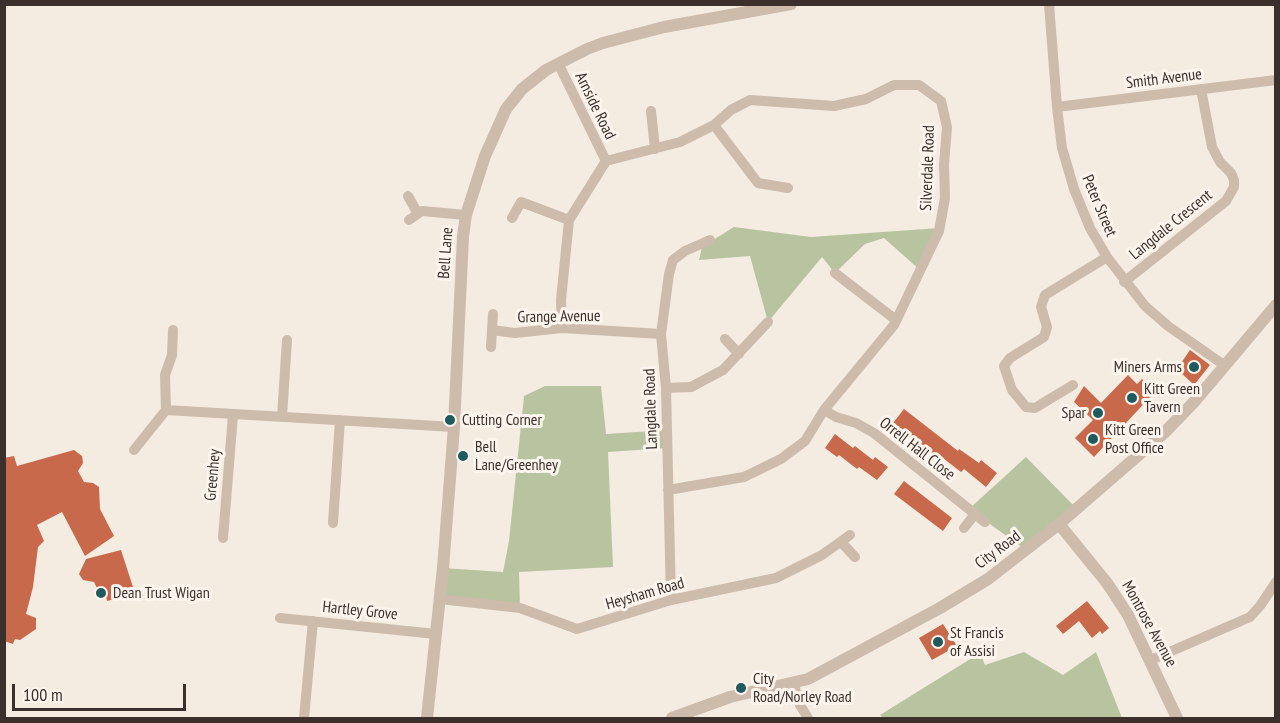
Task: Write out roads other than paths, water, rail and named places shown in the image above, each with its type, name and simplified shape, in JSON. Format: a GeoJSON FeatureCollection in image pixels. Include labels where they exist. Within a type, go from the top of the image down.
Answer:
{"type":"FeatureCollection","features":[{"type":"Feature","properties":{"kind":"street","name":"Bell Lane"},"geometry":{"type":"LineString","coordinates":[[427,718],[440,599],[454,427],[461,255],[466,215],[485,156],[506,109],[522,89],[558,63],[587,49],[630,35],[791,4]]}},
{"type":"Feature","properties":{"kind":"street","name":"Peter Street"},"geometry":{"type":"LineString","coordinates":[[1049,4],[1062,148],[1074,189],[1090,228],[1124,282],[1156,316],[1224,365]]}},
{"type":"Feature","properties":{"kind":"street","name":"Arnside Road"},"geometry":{"type":"LineString","coordinates":[[558,63],[606,161]]}},
{"type":"Feature","properties":{"kind":"street","name":"Smith Avenue"},"geometry":{"type":"LineString","coordinates":[[1057,106],[1275,80]]}},
{"type":"Feature","properties":{"kind":"street","name":"Silverdale Road"},"geometry":{"type":"LineString","coordinates":[[606,161],[680,142],[714,125],[731,110],[750,100],[834,106],[866,99],[894,85],[919,85],[941,101],[947,127],[944,165],[945,198],[939,231],[896,320],[824,410],[805,441],[781,459],[744,477],[668,490]]}},
{"type":"Feature","properties":{"kind":"street","name":"Langdale Crescent"},"geometry":{"type":"LineString","coordinates":[[1124,282],[1226,201],[1234,188],[1231,173],[1220,162],[1212,147],[1201,89]]}},
{"type":"Feature","properties":{"kind":"street"},"geometry":{"type":"LineString","coordinates":[[651,111],[655,149]]}},
{"type":"Feature","properties":{"kind":"street"},"geometry":{"type":"LineString","coordinates":[[714,125],[758,183],[788,188]]}},
{"type":"Feature","properties":{"kind":"street"},"geometry":{"type":"LineString","coordinates":[[562,328],[561,300],[569,220],[606,161]]}},
{"type":"Feature","properties":{"kind":"street"},"geometry":{"type":"LineString","coordinates":[[408,196],[414,217],[422,211],[466,215]]}},
{"type":"Feature","properties":{"kind":"street"},"geometry":{"type":"LineString","coordinates":[[512,218],[521,202],[569,220]]}},
{"type":"Feature","properties":{"kind":"street","name":"Langdale Road"},"geometry":{"type":"LineString","coordinates":[[671,600],[666,388],[662,334],[669,274],[673,260],[684,251],[710,240]]}},
{"type":"Feature","properties":{"kind":"street"},"geometry":{"type":"LineString","coordinates":[[1073,385],[1035,408],[1026,407],[1012,390],[1004,366],[1010,358],[1044,337],[1047,327],[1041,307],[1045,295],[1107,257]]}},
{"type":"Feature","properties":{"kind":"street"},"geometry":{"type":"LineString","coordinates":[[835,273],[896,320]]}},
{"type":"Feature","properties":{"kind":"street","name":"City Road"},"geometry":{"type":"LineString","coordinates":[[672,718],[730,697],[808,679],[979,585],[1059,524],[1164,433],[1195,401],[1275,305]]}},
{"type":"Feature","properties":{"kind":"street"},"geometry":{"type":"LineString","coordinates":[[491,347],[493,314]]}},
{"type":"Feature","properties":{"kind":"street"},"geometry":{"type":"LineString","coordinates":[[666,388],[691,387],[723,370],[768,322]]}},
{"type":"Feature","properties":{"kind":"street","name":"Grange Avenue"},"geometry":{"type":"LineString","coordinates":[[492,330],[515,333],[562,328],[662,334]]}},
{"type":"Feature","properties":{"kind":"street"},"geometry":{"type":"LineString","coordinates":[[134,450],[166,410],[165,375],[172,355],[173,330]]}},
{"type":"Feature","properties":{"kind":"street"},"geometry":{"type":"LineString","coordinates":[[725,339],[739,354]]}},
{"type":"Feature","properties":{"kind":"street"},"geometry":{"type":"LineString","coordinates":[[282,417],[287,340]]}},
{"type":"Feature","properties":{"kind":"street"},"geometry":{"type":"LineString","coordinates":[[166,410],[454,427]]}},
{"type":"Feature","properties":{"kind":"street","name":"Orrell Hall Close"},"geometry":{"type":"LineString","coordinates":[[824,410],[874,433],[985,522]]}},
{"type":"Feature","properties":{"kind":"street","name":"Greenhey"},"geometry":{"type":"LineString","coordinates":[[223,538],[233,415]]}},
{"type":"Feature","properties":{"kind":"street"},"geometry":{"type":"LineString","coordinates":[[333,523],[340,420]]}},
{"type":"Feature","properties":{"kind":"street"},"geometry":{"type":"LineString","coordinates":[[964,528],[975,514]]}},
{"type":"Feature","properties":{"kind":"street","name":"Montrose Avenue"},"geometry":{"type":"LineString","coordinates":[[1059,524],[1107,582],[1128,615],[1177,718]]}},
{"type":"Feature","properties":{"kind":"street","name":"Heysham Road"},"geometry":{"type":"LineString","coordinates":[[440,599],[520,608],[577,629],[671,600],[776,578],[822,555],[845,538],[855,557]]}},
{"type":"Feature","properties":{"kind":"street"},"geometry":{"type":"LineString","coordinates":[[1151,660],[1250,617],[1275,582]]}},
{"type":"Feature","properties":{"kind":"street","name":"Hartley Grove"},"geometry":{"type":"LineString","coordinates":[[280,618],[436,634]]}},
{"type":"Feature","properties":{"kind":"street"},"geometry":{"type":"LineString","coordinates":[[304,718],[313,621]]}},
{"type":"Feature","properties":{"kind":"street"},"geometry":{"type":"LineString","coordinates":[[793,682],[800,705],[808,718]]}},
{"type":"Feature","properties":{"kind":"place","name":"Miners Arms"},"geometry":{"type":"Point","coordinates":[1194,367]}},
{"type":"Feature","properties":{"kind":"place","name":"Kitt Green Tavern"},"geometry":{"type":"Point","coordinates":[1132,398]}},
{"type":"Feature","properties":{"kind":"place","name":"Spar"},"geometry":{"type":"Point","coordinates":[1098,413]}},
{"type":"Feature","properties":{"kind":"place","name":"Cutting Corner"},"geometry":{"type":"Point","coordinates":[450,420]}},
{"type":"Feature","properties":{"kind":"place","name":"Kitt Green Post Office"},"geometry":{"type":"Point","coordinates":[1093,439]}},
{"type":"Feature","properties":{"kind":"place","name":"Bell Lane/Greenhey"},"geometry":{"type":"Point","coordinates":[463,456]}},
{"type":"Feature","properties":{"kind":"place","name":"Dean Trust Wigan"},"geometry":{"type":"Point","coordinates":[101,593]}},
{"type":"Feature","properties":{"kind":"place","name":"St Francis of Assisi"},"geometry":{"type":"Point","coordinates":[938,642]}},
{"type":"Feature","properties":{"kind":"place","name":"City Road/Norley Road"},"geometry":{"type":"Point","coordinates":[741,688]}}]}
